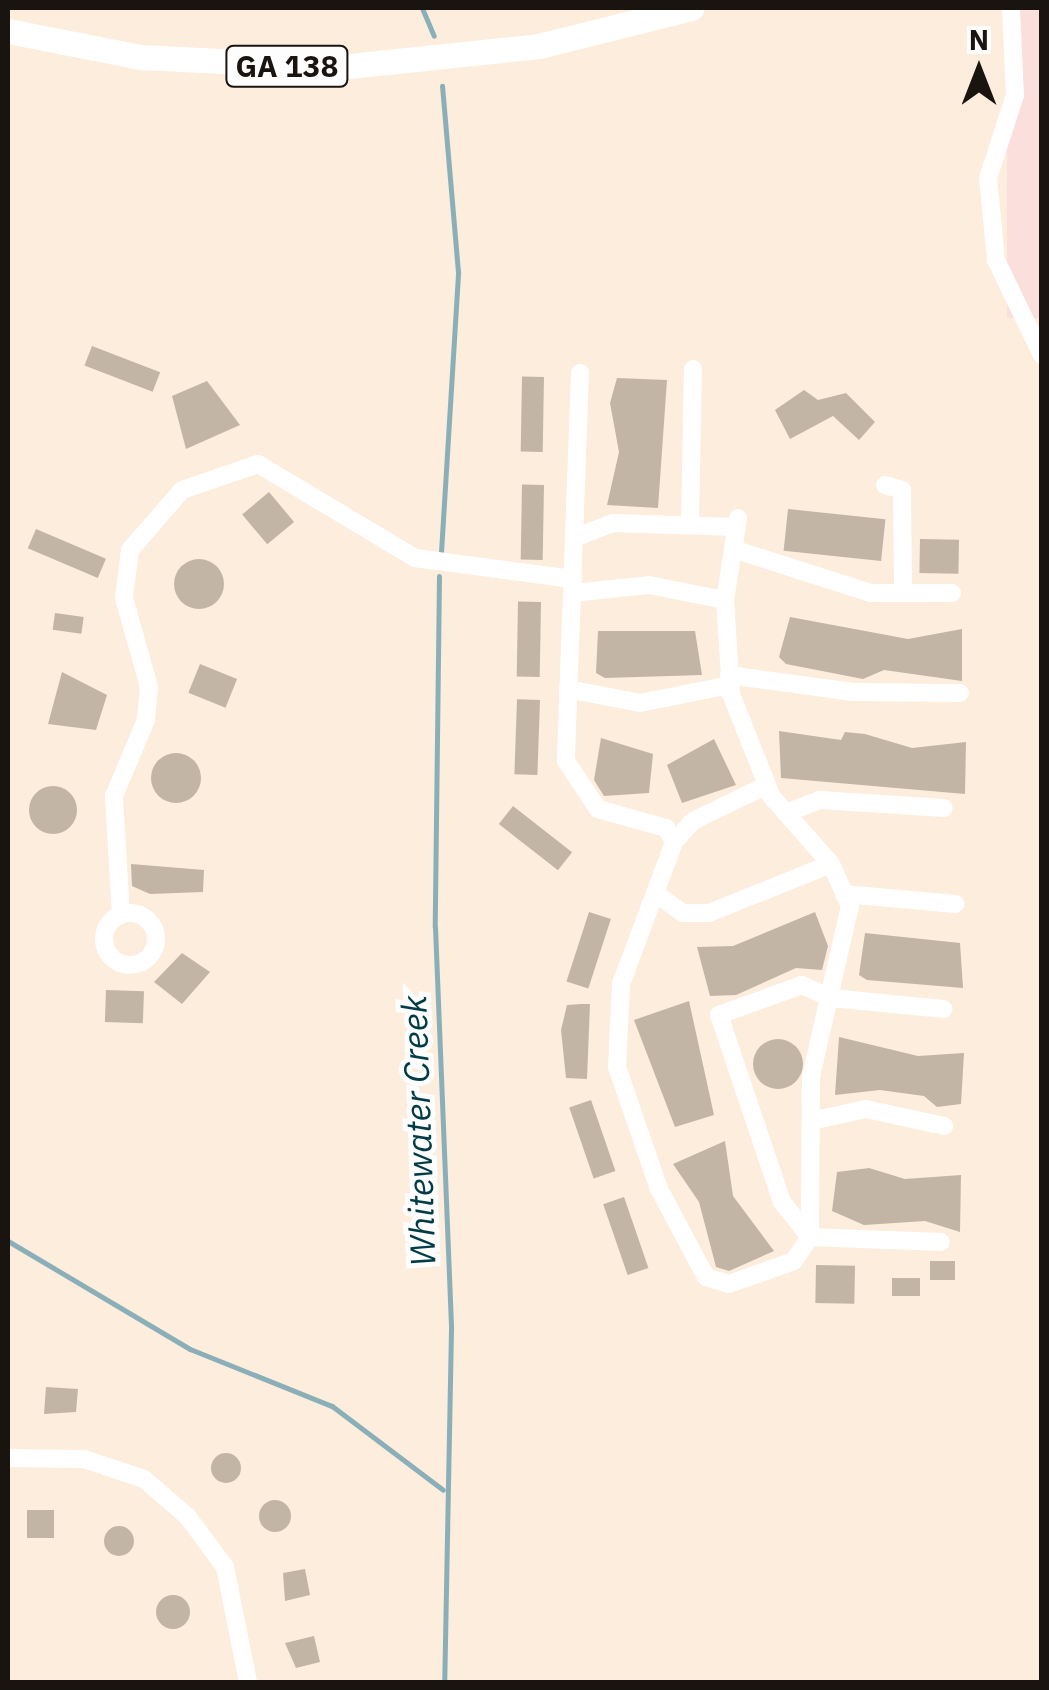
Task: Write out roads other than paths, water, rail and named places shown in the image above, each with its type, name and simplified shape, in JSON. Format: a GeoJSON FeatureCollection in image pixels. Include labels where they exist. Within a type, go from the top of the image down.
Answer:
{"type":"FeatureCollection","features":[{"type":"Feature","properties":{"kind":"main road","name":"GA 138"},"geometry":{"type":"LineString","coordinates":[[8,32],[141,57],[340,68],[539,46],[691,8]]}},
{"type":"Feature","properties":{"kind":"street"},"geometry":{"type":"LineString","coordinates":[[1011,8],[1015,95],[988,178],[996,260],[1042,355]]}},
{"type":"Feature","properties":{"kind":"street"},"geometry":{"type":"LineString","coordinates":[[690,522],[693,368]]}},
{"type":"Feature","properties":{"kind":"street"},"geometry":{"type":"LineString","coordinates":[[580,374],[568,689],[572,780],[598,809],[666,828],[674,842]]}},
{"type":"Feature","properties":{"kind":"street"},"geometry":{"type":"LineString","coordinates":[[121,915],[114,796],[146,720],[149,687],[124,598],[130,550],[182,490],[258,464],[415,558],[572,586],[669,586],[725,600]]}},
{"type":"Feature","properties":{"kind":"street"},"geometry":{"type":"LineString","coordinates":[[884,485],[902,490],[904,593]]}},
{"type":"Feature","properties":{"kind":"street"},"geometry":{"type":"LineString","coordinates":[[574,538],[613,522],[738,523],[725,600],[730,680],[767,785],[831,864],[844,894],[842,972],[831,998],[811,1076],[810,1237],[794,1261],[730,1284],[706,1277],[674,1225],[617,1067],[620,984],[658,895],[674,842],[693,821],[767,785]]}},
{"type":"Feature","properties":{"kind":"street"},"geometry":{"type":"LineString","coordinates":[[733,550],[870,594],[952,593]]}},
{"type":"Feature","properties":{"kind":"street"},"geometry":{"type":"LineString","coordinates":[[568,689],[640,703],[730,680],[853,692],[960,693]]}},
{"type":"Feature","properties":{"kind":"street"},"geometry":{"type":"LineString","coordinates":[[786,813],[820,800],[944,808]]}},
{"type":"Feature","properties":{"kind":"street"},"geometry":{"type":"LineString","coordinates":[[658,895],[683,914],[709,913],[831,864]]}},
{"type":"Feature","properties":{"kind":"street"},"geometry":{"type":"LineString","coordinates":[[844,894],[956,904]]}},
{"type":"Feature","properties":{"kind":"street"},"geometry":{"type":"LineString","coordinates":[[941,1242],[810,1237],[782,1202],[718,1015],[802,985],[831,998],[943,1009]]}},
{"type":"Feature","properties":{"kind":"street"},"geometry":{"type":"LineString","coordinates":[[811,1120],[866,1109],[944,1126]]}},
{"type":"Feature","properties":{"kind":"street"},"geometry":{"type":"LineString","coordinates":[[8,1458],[99,1464],[144,1479],[188,1517],[225,1567],[248,1682]]}},
{"type":"Feature","properties":{"kind":"waterway","name":"Whitewater Creek"},"geometry":{"type":"LineString","coordinates":[[422,8],[434,36]]}},
{"type":"Feature","properties":{"kind":"waterway","name":"Whitewater Creek"},"geometry":{"type":"LineString","coordinates":[[441,552],[458,272],[442,86]]}},
{"type":"Feature","properties":{"kind":"waterway","name":"Whitewater Creek"},"geometry":{"type":"LineString","coordinates":[[439,576],[435,927],[451,1329],[444,1682]]}},
{"type":"Feature","properties":{"kind":"waterway"},"geometry":{"type":"LineString","coordinates":[[8,1241],[190,1349],[332,1406],[443,1490]]}}]}
